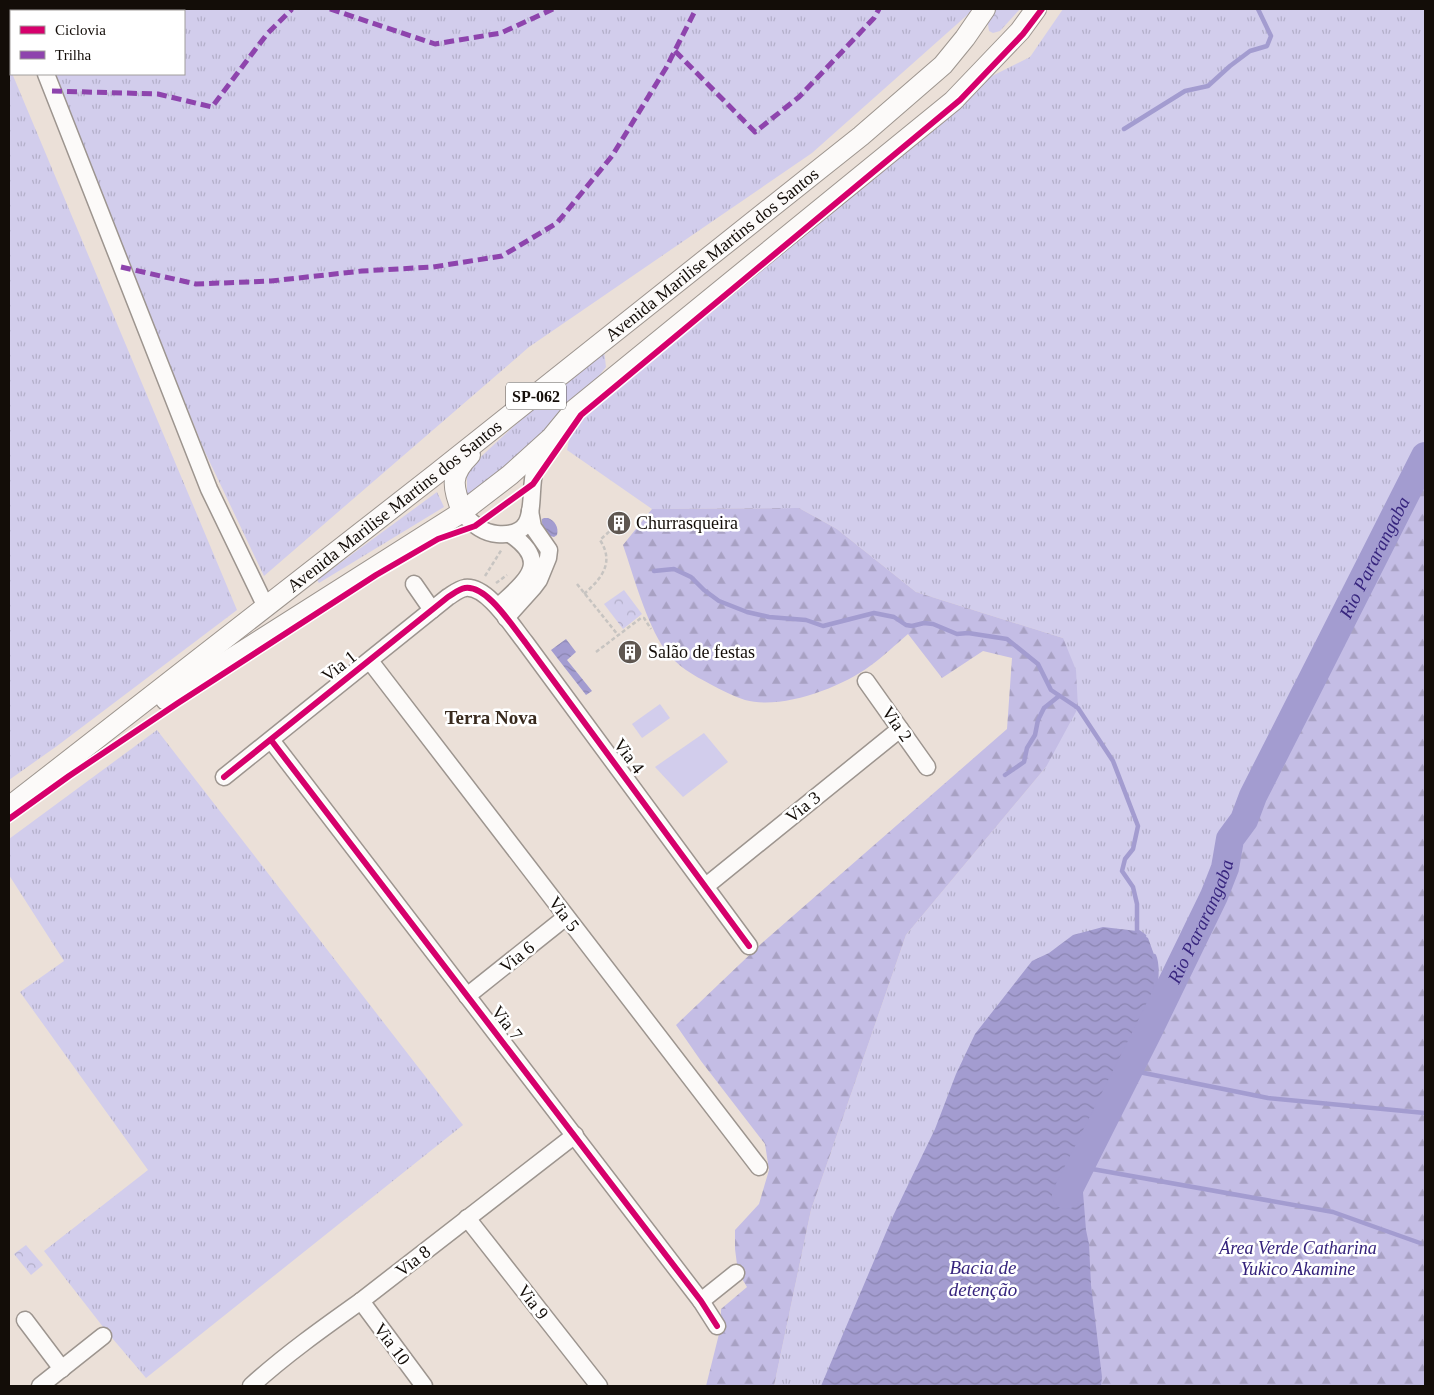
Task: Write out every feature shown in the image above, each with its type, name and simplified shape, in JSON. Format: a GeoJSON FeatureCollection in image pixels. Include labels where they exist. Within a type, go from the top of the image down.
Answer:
{"type":"FeatureCollection","features":[{"type":"Feature","properties":{"kind":"main road","name":"Avenida Marilise Martins dos Santos"},"geometry":{"type":"LineString","coordinates":[[9,807],[506,420],[861,136],[943,66],[985,9]]}},
{"type":"Feature","properties":{"kind":"main road","name":"SP-062"},"geometry":{"type":"LineString","coordinates":[[552,438],[574,410],[953,101],[1020,31],[1036,9]]}},
{"type":"Feature","properties":{"kind":"main road"},"geometry":{"type":"LineString","coordinates":[[462,512],[454,481],[460,465],[506,420]]}},
{"type":"Feature","properties":{"kind":"main road","name":"Avenida Marilise Martins dos Santos"},"geometry":{"type":"LineString","coordinates":[[67,763],[462,512],[510,475],[552,438]]}},
{"type":"Feature","properties":{"kind":"street"},"geometry":{"type":"LineString","coordinates":[[46,75],[209,489],[266,607]]}},
{"type":"Feature","properties":{"kind":"street"},"geometry":{"type":"LineString","coordinates":[[507,538],[522,530],[526,523],[530,511],[536,467],[552,438]]}},
{"type":"Feature","properties":{"kind":"street"},"geometry":{"type":"LineString","coordinates":[[502,613],[533,588],[539,580],[548,558],[549,551],[533,527],[530,511]]}},
{"type":"Feature","properties":{"kind":"street"},"geometry":{"type":"LineString","coordinates":[[462,512],[475,526],[490,534],[522,543],[531,554],[531,573],[502,613]]}},
{"type":"Feature","properties":{"kind":"street"},"geometry":{"type":"LineString","coordinates":[[414,584],[432,610]]}},
{"type":"Feature","properties":{"kind":"street","name":"Via 1"},"geometry":{"type":"LineString","coordinates":[[224,777],[448,597],[466,588],[480,591]]}},
{"type":"Feature","properties":{"kind":"street","name":"Via 4"},"geometry":{"type":"LineString","coordinates":[[480,591],[502,613],[542,665],[750,946]]}},
{"type":"Feature","properties":{"kind":"street","name":"Via 5"},"geometry":{"type":"LineString","coordinates":[[370,661],[759,1167]]}},
{"type":"Feature","properties":{"kind":"street","name":"Via 2"},"geometry":{"type":"LineString","coordinates":[[866,681],[927,767]]}},
{"type":"Feature","properties":{"kind":"street","name":"Via 3"},"geometry":{"type":"LineString","coordinates":[[706,886],[900,729]]}},
{"type":"Feature","properties":{"kind":"street","name":"Via 7"},"geometry":{"type":"LineString","coordinates":[[271,740],[575,1135],[701,1301],[716,1326]]}},
{"type":"Feature","properties":{"kind":"street","name":"Via 6"},"geometry":{"type":"LineString","coordinates":[[467,996],[566,917]]}},
{"type":"Feature","properties":{"kind":"street","name":"Via 8"},"geometry":{"type":"LineString","coordinates":[[252,1386],[333,1320],[361,1301],[575,1135]]}},
{"type":"Feature","properties":{"kind":"street","name":"Via 9"},"geometry":{"type":"LineString","coordinates":[[467,1218],[599,1386]]}},
{"type":"Feature","properties":{"kind":"street"},"geometry":{"type":"LineString","coordinates":[[701,1301],[736,1273]]}},
{"type":"Feature","properties":{"kind":"street","name":"Via 10"},"geometry":{"type":"LineString","coordinates":[[361,1301],[424,1386]]}},
{"type":"Feature","properties":{"kind":"street"},"geometry":{"type":"LineString","coordinates":[[25,1320],[62,1369]]}},
{"type":"Feature","properties":{"kind":"street"},"geometry":{"type":"LineString","coordinates":[[40,1386],[103,1336]]}},
{"type":"Feature","properties":{"kind":"path"},"geometry":{"type":"LineString","coordinates":[[584,594],[599,581],[606,563],[605,548],[600,540],[613,528]]}},
{"type":"Feature","properties":{"kind":"path"},"geometry":{"type":"LineString","coordinates":[[480,591],[507,538]]}},
{"type":"Feature","properties":{"kind":"path"},"geometry":{"type":"LineString","coordinates":[[480,591],[507,575]]}},
{"type":"Feature","properties":{"kind":"path"},"geometry":{"type":"LineString","coordinates":[[577,584],[618,635]]}},
{"type":"Feature","properties":{"kind":"path"},"geometry":{"type":"LineString","coordinates":[[596,652],[641,618],[644,618],[650,629]]}},
{"type":"Feature","properties":{"kind":"green space"},"geometry":{"type":"Polygon","coordinates":[[[974,9],[812,153],[529,347],[264,576],[204,450],[53,75],[185,75],[185,10],[28,10],[974,9]]]}},
{"type":"Feature","properties":{"kind":"green space"},"geometry":{"type":"Polygon","coordinates":[[[995,9],[1020,9],[1000,31],[993,33],[989,31],[988,24],[995,9]]]}},
{"type":"Feature","properties":{"kind":"green space"},"geometry":{"type":"Polygon","coordinates":[[[1063,9],[1425,9],[1425,456],[1253,796],[1244,820],[1230,839],[1225,868],[1214,896],[971,1386],[774,1386],[811,1210],[906,935],[1046,767],[1063,638],[916,592],[837,529],[799,508],[652,509],[567,450],[575,411],[954,95],[1030,57],[1063,9]]]}},
{"type":"Feature","properties":{"kind":"green space"},"geometry":{"type":"Polygon","coordinates":[[[9,66],[10,75],[13,75],[237,610],[9,780],[9,66]]]}},
{"type":"Feature","properties":{"kind":"green space"},"geometry":{"type":"Polygon","coordinates":[[[604,350],[606,367],[540,441],[467,497],[467,470],[534,408],[604,350]]]}},
{"type":"Feature","properties":{"kind":"green space","name":"Área Verde Catharina Yukico Akamine"},"geometry":{"type":"Polygon","coordinates":[[[1425,441],[1425,1386],[974,1386],[1214,896],[1225,868],[1230,839],[1244,820],[1253,796],[1425,441]]]}},
{"type":"Feature","properties":{"kind":"green space"},"geometry":{"type":"Polygon","coordinates":[[[437,492],[444,507],[319,583],[317,580],[437,492]]]}},
{"type":"Feature","properties":{"kind":"green space"},"geometry":{"type":"Polygon","coordinates":[[[799,508],[837,529],[916,592],[1063,638],[1076,670],[1078,708],[1046,767],[906,935],[811,1210],[774,1386],[706,1386],[721,1326],[721,1309],[747,1287],[738,1272],[735,1230],[759,1204],[769,1170],[765,1144],[701,1061],[676,1025],[762,943],[1007,729],[1012,658],[983,651],[942,678],[908,634],[875,662],[843,682],[810,695],[776,702],[745,700],[732,695],[691,674],[670,656],[658,639],[646,613],[623,545],[652,509],[799,508]]]}},
{"type":"Feature","properties":{"kind":"green space"},"geometry":{"type":"Polygon","coordinates":[[[624,590],[642,614],[623,629],[604,604],[624,590]]]}},
{"type":"Feature","properties":{"kind":"green space"},"geometry":{"type":"Polygon","coordinates":[[[660,704],[670,718],[642,738],[632,724],[660,704]]]}},
{"type":"Feature","properties":{"kind":"green space"},"geometry":{"type":"Polygon","coordinates":[[[157,730],[463,1125],[146,1378],[107,1332],[44,1251],[148,1170],[20,992],[64,961],[9,875],[9,839],[157,730]]]}},
{"type":"Feature","properties":{"kind":"green space"},"geometry":{"type":"Polygon","coordinates":[[[704,733],[728,762],[683,797],[655,767],[704,733]]]}},
{"type":"Feature","properties":{"kind":"green space"},"geometry":{"type":"Polygon","coordinates":[[[26,1245],[43,1265],[31,1275],[14,1254],[26,1245]]]}},
{"type":"Feature","properties":{"kind":"water"},"geometry":{"type":"Polygon","coordinates":[[[542,519],[550,519],[556,525],[557,535],[554,537],[550,536],[544,528],[542,519]]]}},
{"type":"Feature","properties":{"kind":"water"},"geometry":{"type":"Polygon","coordinates":[[[566,639],[576,652],[567,660],[592,691],[586,695],[551,650],[566,639]]]}},
{"type":"Feature","properties":{"kind":"water","name":"Bacia de detenção"},"geometry":{"type":"Polygon","coordinates":[[[1103,927],[1137,931],[1148,938],[1156,960],[1156,983],[1148,1032],[1081,1167],[1091,1285],[1102,1377],[1101,1386],[821,1386],[893,1216],[935,1129],[956,1074],[975,1034],[1032,961],[1049,953],[1073,935],[1103,927]]]}},
{"type":"Feature","properties":{"kind":"waterway"},"geometry":{"type":"LineString","coordinates":[[1124,129],[1185,91],[1208,86],[1250,51],[1267,46],[1271,36],[1258,9]]}},
{"type":"Feature","properties":{"kind":"waterway","name":"Rio Pararangaba"},"geometry":{"type":"LineString","coordinates":[[1066,1195],[1214,896],[1225,868],[1230,839],[1244,820],[1253,796],[1425,456]]}},
{"type":"Feature","properties":{"kind":"waterway"},"geometry":{"type":"LineString","coordinates":[[654,571],[674,569],[691,577],[719,601],[747,612],[769,617],[806,620],[823,626],[874,613],[894,617],[906,625],[933,624],[957,634],[968,633],[1007,639],[1038,664],[1051,690],[1078,708],[1113,761],[1138,826],[1133,849],[1125,859],[1122,871],[1133,887],[1137,904],[1137,931],[1144,936]]}},
{"type":"Feature","properties":{"kind":"waterway"},"geometry":{"type":"LineString","coordinates":[[1005,775],[1024,762],[1027,748],[1035,735],[1038,720],[1044,708],[1059,696]]}},
{"type":"Feature","properties":{"kind":"waterway"},"geometry":{"type":"LineString","coordinates":[[1148,1032],[1156,982],[1154,956]]}},
{"type":"Feature","properties":{"kind":"waterway"},"geometry":{"type":"LineString","coordinates":[[1129,1070],[1268,1098],[1425,1113]]}},
{"type":"Feature","properties":{"kind":"waterway"},"geometry":{"type":"LineString","coordinates":[[1081,1167],[1333,1212],[1420,1243]]}},
{"type":"Feature","properties":{"kind":"marked path"},"geometry":{"type":"LineString","coordinates":[[52,91],[158,94],[212,107],[267,34],[292,9]]}},
{"type":"Feature","properties":{"kind":"marked path"},"geometry":{"type":"LineString","coordinates":[[330,9],[435,44],[501,33],[553,9]]}},
{"type":"Feature","properties":{"kind":"marked path"},"geometry":{"type":"LineString","coordinates":[[121,267],[196,284],[271,281],[362,271],[433,267],[502,256],[557,223],[612,156],[666,68],[696,9]]}},
{"type":"Feature","properties":{"kind":"marked path"},"geometry":{"type":"LineString","coordinates":[[675,51],[755,132],[799,97],[874,18],[879,9]]}},
{"type":"Feature","properties":{"kind":"cycle path"},"geometry":{"type":"LineString","coordinates":[[9,819],[178,703],[376,575],[438,539],[475,526],[533,484],[581,415],[960,100],[1023,34],[1042,9]]}},
{"type":"Feature","properties":{"kind":"cycle path"},"geometry":{"type":"LineString","coordinates":[[224,777],[448,597],[458,590],[465,588],[473,589],[482,593],[506,617],[749,946]]}},
{"type":"Feature","properties":{"kind":"cycle path"},"geometry":{"type":"LineString","coordinates":[[271,740],[701,1301],[717,1326]]}},
{"type":"Feature","properties":{"kind":"place","name":"Churrasqueira"},"geometry":{"type":"Point","coordinates":[619,523]}},
{"type":"Feature","properties":{"kind":"place","name":"Salão de festas"},"geometry":{"type":"Point","coordinates":[630,652]}},
{"type":"Feature","properties":{"kind":"district","name":"Terra Nova"},"geometry":{"type":"Point","coordinates":[491,717]}}]}
